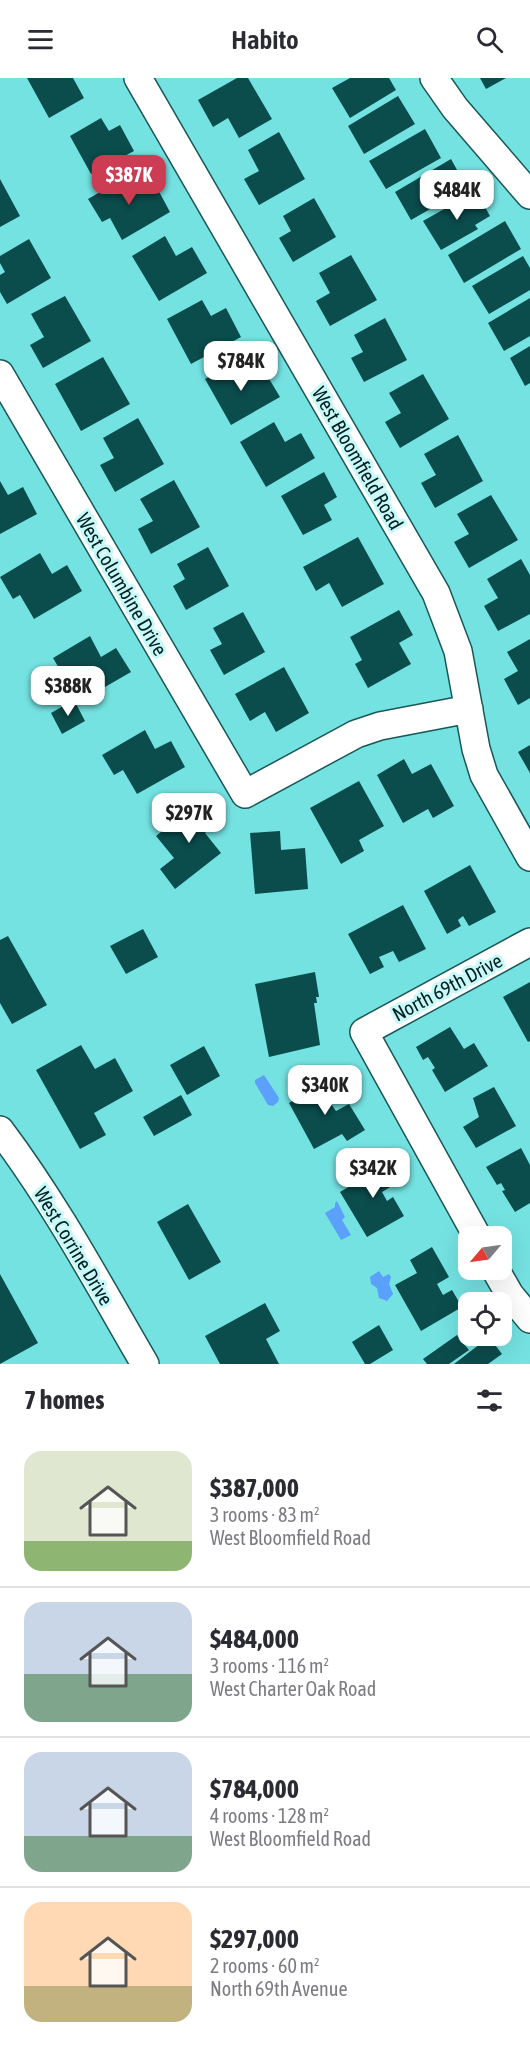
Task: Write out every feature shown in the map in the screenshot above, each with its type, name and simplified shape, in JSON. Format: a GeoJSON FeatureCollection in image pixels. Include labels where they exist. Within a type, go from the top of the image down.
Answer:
{"type":"FeatureCollection","features":[{"type":"Feature","properties":{"kind":"street","name":"West Bloomfield Road"},"geometry":{"type":"LineString","coordinates":[[138,78],[436,592],[458,651],[476,749],[484,775],[530,857]]}},
{"type":"Feature","properties":{"kind":"street"},"geometry":{"type":"LineString","coordinates":[[434,78],[455,108],[530,195]]}},
{"type":"Feature","properties":{"kind":"street","name":"West Columbine Drive"},"geometry":{"type":"LineString","coordinates":[[0,374],[245,794],[356,734],[380,726],[469,709]]}},
{"type":"Feature","properties":{"kind":"street","name":"North 69th Drive"},"geometry":{"type":"LineString","coordinates":[[471,1226],[364,1032],[530,942]]}},
{"type":"Feature","properties":{"kind":"street","name":"West Corrine Drive"},"geometry":{"type":"LineString","coordinates":[[0,1130],[89,1267],[145,1364]]}},
{"type":"Feature","properties":{"kind":"street"},"geometry":{"type":"LineString","coordinates":[[501,1280],[510,1295],[530,1319]]}},
{"type":"Feature","properties":{"kind":"water"},"geometry":{"type":"Polygon","coordinates":[[[264,1075],[279,1098],[273,1106],[268,1105],[255,1083],[255,1080],[264,1075]]]}},
{"type":"Feature","properties":{"kind":"water"},"geometry":{"type":"Polygon","coordinates":[[[337,1201],[345,1217],[342,1220],[351,1235],[341,1240],[325,1213],[335,1207],[337,1201]]]}},
{"type":"Feature","properties":{"kind":"water"},"geometry":{"type":"Polygon","coordinates":[[[379,1271],[383,1277],[389,1274],[391,1277],[389,1284],[393,1294],[387,1301],[379,1298],[377,1288],[371,1284],[370,1277],[379,1271]]]}},
{"type":"Feature","properties":{"kind":"building"},"geometry":{"type":"Polygon","coordinates":[[[27,78],[73,78],[84,98],[49,118],[27,78]]]}},
{"type":"Feature","properties":{"kind":"building"},"geometry":{"type":"Polygon","coordinates":[[[237,78],[248,78],[272,119],[239,138],[228,118],[213,127],[198,100],[237,78]]]}},
{"type":"Feature","properties":{"kind":"building"},"geometry":{"type":"Polygon","coordinates":[[[350,78],[389,78],[396,90],[350,118],[332,88],[350,78]]]}},
{"type":"Feature","properties":{"kind":"building"},"geometry":{"type":"Polygon","coordinates":[[[480,78],[506,78],[486,89],[480,78]]]}},
{"type":"Feature","properties":{"kind":"building"},"geometry":{"type":"Polygon","coordinates":[[[398,96],[415,124],[364,154],[348,126],[398,96]]]}},
{"type":"Feature","properties":{"kind":"building"},"geometry":{"type":"Polygon","coordinates":[[[101,118],[109,131],[120,125],[134,151],[91,174],[70,136],[101,118]]]}},
{"type":"Feature","properties":{"kind":"building"},"geometry":{"type":"Polygon","coordinates":[[[425,129],[441,158],[386,189],[369,161],[425,129]]]}},
{"type":"Feature","properties":{"kind":"building"},"geometry":{"type":"Polygon","coordinates":[[[279,132],[305,179],[259,205],[244,179],[259,171],[248,150],[279,132]]]}},
{"type":"Feature","properties":{"kind":"building"},"geometry":{"type":"Polygon","coordinates":[[[451,159],[467,188],[411,220],[395,192],[451,159]]]}},
{"type":"Feature","properties":{"kind":"building"},"geometry":{"type":"Polygon","coordinates":[[[131,174],[142,194],[156,186],[170,212],[122,240],[110,218],[102,222],[88,199],[131,174]]]}},
{"type":"Feature","properties":{"kind":"building"},"geometry":{"type":"Polygon","coordinates":[[[0,179],[20,216],[0,227],[0,179]]]}},
{"type":"Feature","properties":{"kind":"building"},"geometry":{"type":"Polygon","coordinates":[[[476,191],[490,216],[475,225],[478,229],[441,250],[423,221],[476,191]]]}},
{"type":"Feature","properties":{"kind":"building"},"geometry":{"type":"Polygon","coordinates":[[[314,198],[336,237],[293,262],[279,238],[291,231],[283,216],[314,198]]]}},
{"type":"Feature","properties":{"kind":"building"},"geometry":{"type":"Polygon","coordinates":[[[505,221],[521,249],[464,283],[448,255],[505,221]]]}},
{"type":"Feature","properties":{"kind":"building"},"geometry":{"type":"Polygon","coordinates":[[[165,236],[176,256],[192,247],[207,273],[159,301],[132,256],[165,236]]]}},
{"type":"Feature","properties":{"kind":"building"},"geometry":{"type":"Polygon","coordinates":[[[29,239],[51,278],[7,304],[0,292],[0,275],[5,272],[0,263],[0,256],[29,239]]]}},
{"type":"Feature","properties":{"kind":"building"},"geometry":{"type":"Polygon","coordinates":[[[351,255],[377,300],[330,326],[316,301],[330,293],[319,273],[351,255]]]}},
{"type":"Feature","properties":{"kind":"building"},"geometry":{"type":"Polygon","coordinates":[[[523,256],[530,268],[530,290],[489,314],[472,286],[523,256]]]}},
{"type":"Feature","properties":{"kind":"building"},"geometry":{"type":"Polygon","coordinates":[[[65,296],[91,341],[43,368],[30,345],[44,337],[31,314],[65,296]]]}},
{"type":"Feature","properties":{"kind":"building"},"geometry":{"type":"Polygon","coordinates":[[[530,298],[530,336],[504,351],[488,323],[530,298]]]}},
{"type":"Feature","properties":{"kind":"building"},"geometry":{"type":"Polygon","coordinates":[[[202,300],[211,316],[226,308],[241,337],[191,364],[167,319],[202,300]]]}},
{"type":"Feature","properties":{"kind":"building"},"geometry":{"type":"Polygon","coordinates":[[[385,318],[407,360],[364,382],[351,358],[363,352],[354,335],[385,318]]]}},
{"type":"Feature","properties":{"kind":"building"},"geometry":{"type":"Polygon","coordinates":[[[530,346],[530,383],[525,386],[510,358],[530,346]]]}},
{"type":"Feature","properties":{"kind":"building"},"geometry":{"type":"Polygon","coordinates":[[[103,357],[130,404],[81,431],[55,384],[103,357]]]}},
{"type":"Feature","properties":{"kind":"building"},"geometry":{"type":"Polygon","coordinates":[[[239,360],[250,380],[265,372],[280,397],[231,425],[205,379],[239,360]]]}},
{"type":"Feature","properties":{"kind":"building"},"geometry":{"type":"Polygon","coordinates":[[[423,374],[449,419],[400,448],[385,422],[401,413],[389,393],[423,374]]]}},
{"type":"Feature","properties":{"kind":"building"},"geometry":{"type":"Polygon","coordinates":[[[138,418],[164,464],[115,492],[100,465],[114,458],[103,438],[138,418]]]}},
{"type":"Feature","properties":{"kind":"building"},"geometry":{"type":"Polygon","coordinates":[[[274,422],[285,442],[301,433],[315,458],[266,487],[240,442],[274,422]]]}},
{"type":"Feature","properties":{"kind":"building"},"geometry":{"type":"Polygon","coordinates":[[[458,435],[483,481],[435,508],[421,483],[436,475],[424,454],[458,435]]]}},
{"type":"Feature","properties":{"kind":"building"},"geometry":{"type":"Polygon","coordinates":[[[324,472],[337,497],[324,505],[332,520],[303,535],[281,496],[324,472]]]}},
{"type":"Feature","properties":{"kind":"building"},"geometry":{"type":"Polygon","coordinates":[[[174,480],[200,527],[151,554],[138,529],[153,521],[140,499],[174,480]]]}},
{"type":"Feature","properties":{"kind":"building"},"geometry":{"type":"Polygon","coordinates":[[[0,481],[8,495],[23,487],[37,514],[0,534],[0,481]]]}},
{"type":"Feature","properties":{"kind":"building"},"geometry":{"type":"Polygon","coordinates":[[[491,495],[518,540],[469,568],[454,542],[469,534],[457,514],[491,495]]]}},
{"type":"Feature","properties":{"kind":"building"},"geometry":{"type":"Polygon","coordinates":[[[358,537],[384,584],[342,607],[329,583],[316,591],[303,567],[358,537]]]}},
{"type":"Feature","properties":{"kind":"building"},"geometry":{"type":"Polygon","coordinates":[[[208,547],[229,586],[186,610],[173,586],[185,579],[177,564],[208,547]]]}},
{"type":"Feature","properties":{"kind":"building"},"geometry":{"type":"Polygon","coordinates":[[[40,553],[52,574],[67,565],[82,591],[34,619],[20,595],[13,599],[0,577],[40,553]]]}},
{"type":"Feature","properties":{"kind":"building"},"geometry":{"type":"Polygon","coordinates":[[[521,559],[530,575],[530,614],[498,631],[484,606],[498,598],[487,579],[521,559]]]}},
{"type":"Feature","properties":{"kind":"building"},"geometry":{"type":"Polygon","coordinates":[[[399,610],[413,635],[399,643],[411,664],[368,688],[355,664],[362,660],[350,637],[399,610]]]}},
{"type":"Feature","properties":{"kind":"building"},"geometry":{"type":"Polygon","coordinates":[[[243,612],[265,652],[224,675],[210,650],[222,644],[213,628],[243,612]]]}},
{"type":"Feature","properties":{"kind":"building"},"geometry":{"type":"Polygon","coordinates":[[[90,636],[101,657],[116,648],[131,672],[79,702],[53,658],[90,636]]]}},
{"type":"Feature","properties":{"kind":"building"},"geometry":{"type":"Polygon","coordinates":[[[530,639],[530,698],[518,705],[504,679],[518,671],[507,652],[530,639]]]}},
{"type":"Feature","properties":{"kind":"building"},"geometry":{"type":"Polygon","coordinates":[[[284,667],[309,713],[276,732],[265,712],[250,721],[235,694],[284,667]]]}},
{"type":"Feature","properties":{"kind":"building"},"geometry":{"type":"Polygon","coordinates":[[[74,700],[85,721],[62,734],[51,713],[74,700]]]}},
{"type":"Feature","properties":{"kind":"building"},"geometry":{"type":"Polygon","coordinates":[[[145,730],[155,749],[171,741],[185,767],[137,794],[123,770],[114,775],[102,755],[145,730]]]}},
{"type":"Feature","properties":{"kind":"building"},"geometry":{"type":"Polygon","coordinates":[[[530,745],[530,773],[518,752],[530,745]]]}},
{"type":"Feature","properties":{"kind":"building"},"geometry":{"type":"Polygon","coordinates":[[[404,759],[412,774],[431,764],[454,806],[433,818],[428,809],[403,823],[377,775],[404,759]]]}},
{"type":"Feature","properties":{"kind":"building"},"geometry":{"type":"Polygon","coordinates":[[[359,781],[384,826],[359,840],[364,851],[341,864],[310,808],[359,781]]]}},
{"type":"Feature","properties":{"kind":"building"},"geometry":{"type":"Polygon","coordinates":[[[200,800],[218,822],[205,833],[221,853],[175,889],[160,869],[174,858],[156,836],[200,800]]]}},
{"type":"Feature","properties":{"kind":"building"},"geometry":{"type":"Polygon","coordinates":[[[280,831],[281,850],[305,848],[308,889],[255,894],[250,833],[280,831]]]}},
{"type":"Feature","properties":{"kind":"building"},"geometry":{"type":"Polygon","coordinates":[[[470,865],[496,912],[469,926],[463,916],[458,920],[461,926],[447,934],[424,891],[470,865]]]}},
{"type":"Feature","properties":{"kind":"building"},"geometry":{"type":"Polygon","coordinates":[[[403,905],[426,949],[399,962],[393,951],[379,957],[384,967],[370,974],[348,934],[403,905]]]}},
{"type":"Feature","properties":{"kind":"building"},"geometry":{"type":"Polygon","coordinates":[[[143,929],[158,957],[126,974],[110,946],[143,929]]]}},
{"type":"Feature","properties":{"kind":"building"},"geometry":{"type":"Polygon","coordinates":[[[8,936],[47,1005],[12,1024],[0,1003],[0,940],[8,936]]]}},
{"type":"Feature","properties":{"kind":"building"},"geometry":{"type":"Polygon","coordinates":[[[315,972],[319,997],[316,997],[317,1003],[314,1003],[320,1045],[269,1057],[255,984],[315,972]]]}},
{"type":"Feature","properties":{"kind":"building"},"geometry":{"type":"Polygon","coordinates":[[[530,982],[530,1041],[528,1042],[503,997],[530,982]]]}},
{"type":"Feature","properties":{"kind":"building"},"geometry":{"type":"Polygon","coordinates":[[[450,1027],[464,1049],[474,1043],[488,1066],[445,1092],[432,1070],[435,1068],[428,1057],[423,1060],[416,1047],[450,1027]]]}},
{"type":"Feature","properties":{"kind":"building"},"geometry":{"type":"Polygon","coordinates":[[[81,1045],[95,1069],[115,1058],[133,1091],[94,1113],[106,1135],[80,1149],[36,1070],[81,1045]]]}},
{"type":"Feature","properties":{"kind":"building"},"geometry":{"type":"Polygon","coordinates":[[[204,1046],[220,1076],[187,1095],[170,1065],[204,1046]]]}},
{"type":"Feature","properties":{"kind":"building"},"geometry":{"type":"Polygon","coordinates":[[[328,1079],[339,1100],[331,1104],[336,1111],[349,1104],[365,1130],[347,1141],[342,1134],[314,1149],[289,1103],[328,1079]]]}},
{"type":"Feature","properties":{"kind":"building"},"geometry":{"type":"Polygon","coordinates":[[[494,1087],[516,1126],[476,1148],[463,1127],[479,1117],[473,1098],[494,1087]]]}},
{"type":"Feature","properties":{"kind":"building"},"geometry":{"type":"Polygon","coordinates":[[[181,1095],[192,1115],[154,1136],[143,1117],[181,1095]]]}},
{"type":"Feature","properties":{"kind":"building"},"geometry":{"type":"Polygon","coordinates":[[[521,1148],[530,1165],[530,1203],[515,1212],[502,1191],[505,1190],[501,1183],[497,1185],[486,1167],[521,1148]]]}},
{"type":"Feature","properties":{"kind":"building"},"geometry":{"type":"Polygon","coordinates":[[[381,1158],[395,1184],[382,1192],[387,1201],[393,1197],[404,1216],[367,1237],[340,1192],[367,1176],[362,1168],[381,1158]]]}},
{"type":"Feature","properties":{"kind":"building"},"geometry":{"type":"Polygon","coordinates":[[[188,1204],[221,1262],[189,1280],[157,1222],[188,1204]]]}},
{"type":"Feature","properties":{"kind":"building"},"geometry":{"type":"Polygon","coordinates":[[[432,1247],[449,1277],[437,1284],[443,1295],[452,1290],[458,1300],[458,1309],[421,1331],[395,1285],[417,1273],[410,1260],[432,1247]]]}},
{"type":"Feature","properties":{"kind":"building"},"geometry":{"type":"Polygon","coordinates":[[[0,1274],[38,1343],[0,1364],[0,1274]]]}},
{"type":"Feature","properties":{"kind":"building"},"geometry":{"type":"Polygon","coordinates":[[[265,1303],[280,1331],[266,1339],[279,1364],[220,1364],[205,1336],[265,1303]]]}},
{"type":"Feature","properties":{"kind":"building"},"geometry":{"type":"Polygon","coordinates":[[[379,1325],[393,1350],[370,1364],[365,1364],[352,1342],[379,1325]]]}},
{"type":"Feature","properties":{"kind":"building"},"geometry":{"type":"Polygon","coordinates":[[[457,1335],[458,1346],[466,1346],[469,1350],[449,1364],[427,1364],[423,1359],[457,1335]]]}},
{"type":"Feature","properties":{"kind":"building"},"geometry":{"type":"Polygon","coordinates":[[[477,1346],[496,1346],[502,1354],[488,1364],[454,1364],[477,1346]]]}}]}
